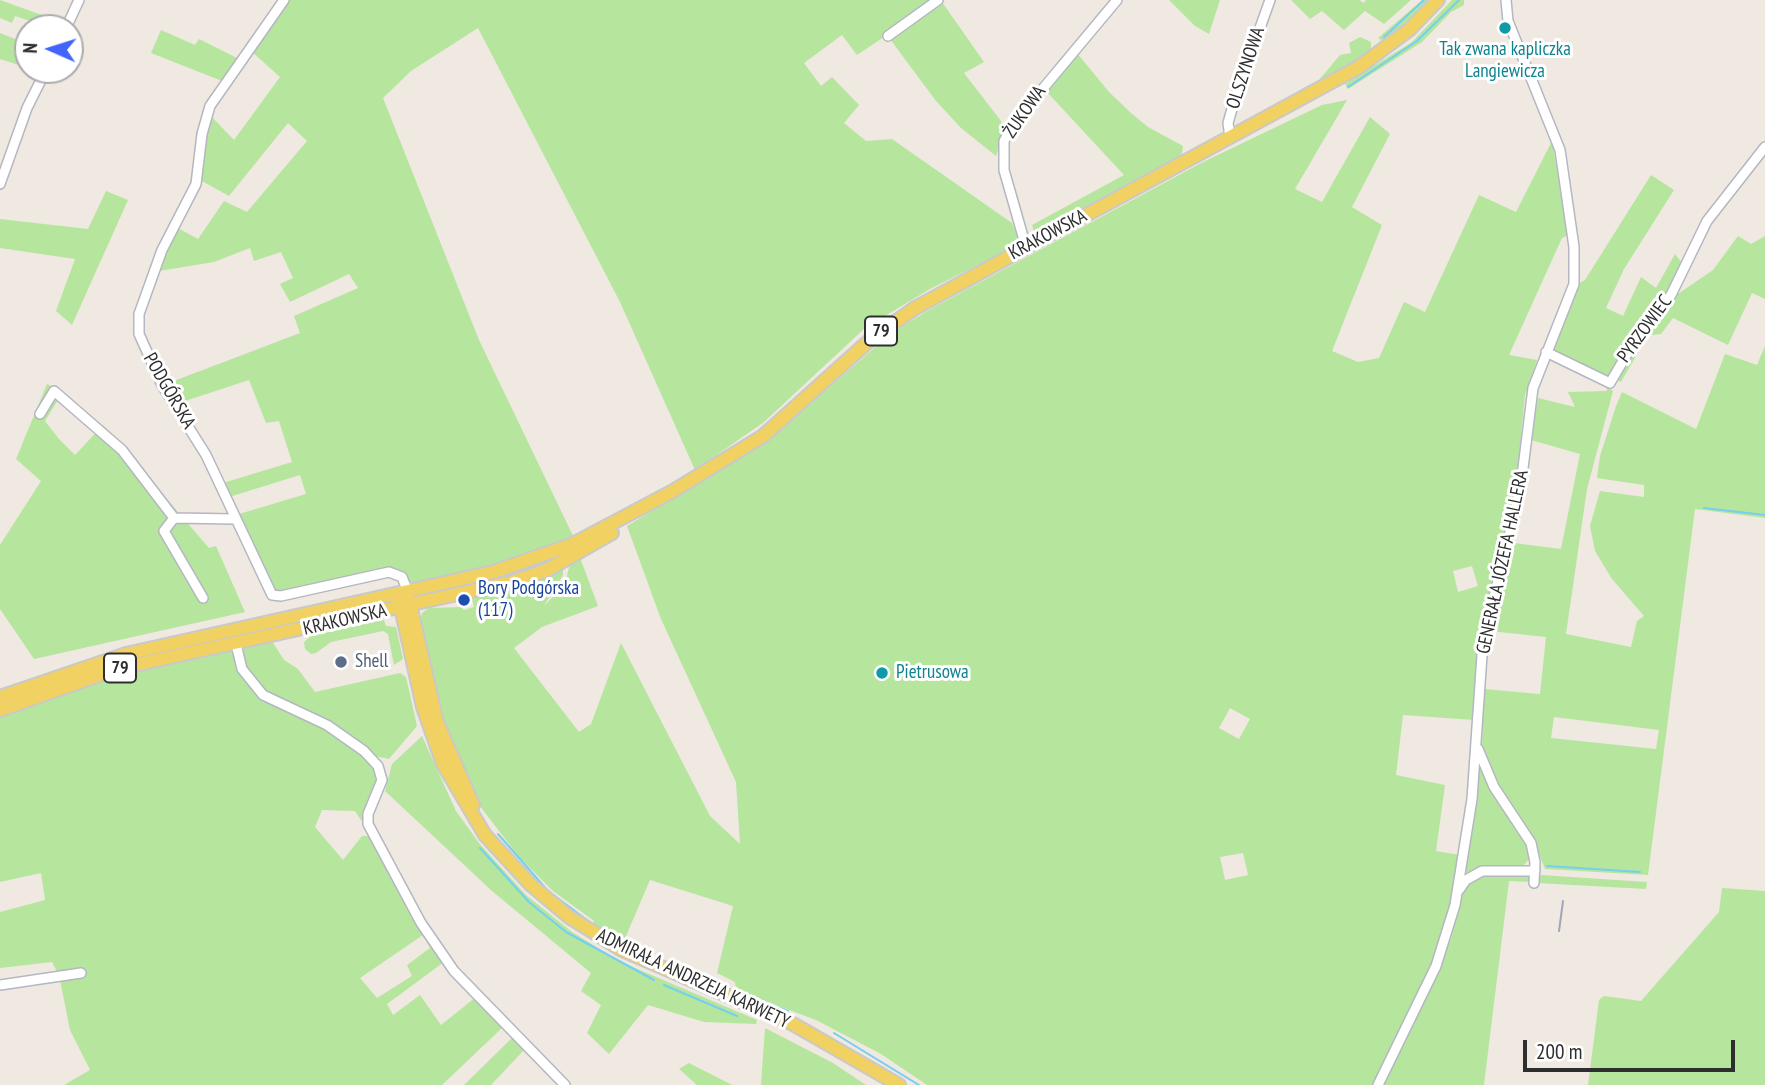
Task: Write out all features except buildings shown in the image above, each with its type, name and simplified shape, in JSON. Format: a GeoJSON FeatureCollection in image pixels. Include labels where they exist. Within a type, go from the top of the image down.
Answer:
{"type":"FeatureCollection","features":[{"type":"Feature","properties":{"kind":"main road","name":"KRAKOWSKA"},"geometry":{"type":"LineString","coordinates":[[0,709],[116,669],[504,585],[547,570],[633,520],[780,422],[899,318],[1359,67],[1410,29],[1438,0]]}},
{"type":"Feature","properties":{"kind":"main road","name":"KRAKOWSKA"},"geometry":{"type":"LineString","coordinates":[[0,697],[126,654],[534,561],[578,542],[673,491]]}},
{"type":"Feature","properties":{"kind":"main road","name":"ADMIRAŁA ANDRZEJA KARWETY"},"geometry":{"type":"LineString","coordinates":[[403,593],[437,722],[466,792],[502,854]]}},
{"type":"Feature","properties":{"kind":"main road","name":"ADMIRAŁA ANDRZEJA KARWETY"},"geometry":{"type":"LineString","coordinates":[[405,607],[404,624],[424,707],[439,755],[471,816],[502,854],[551,903],[595,935],[622,950],[793,1024],[899,1085]]}},
{"type":"Feature","properties":{"kind":"main road"},"geometry":{"type":"LineString","coordinates":[[379,613],[394,617],[404,624]]}},
{"type":"Feature","properties":{"kind":"street","name":"PODGÓRSKA"},"geometry":{"type":"LineString","coordinates":[[284,0],[210,106],[202,134],[196,184],[162,250],[139,314],[139,334],[152,365],[206,455],[267,586],[277,596],[392,572],[403,593]]}},
{"type":"Feature","properties":{"kind":"street"},"geometry":{"type":"LineString","coordinates":[[888,36],[938,0]]}},
{"type":"Feature","properties":{"kind":"street","name":"ŻUKOWA"},"geometry":{"type":"LineString","coordinates":[[1026,247],[1004,170],[1004,141],[1023,111],[1117,0]]}},
{"type":"Feature","properties":{"kind":"street","name":"OLSZYNOWA"},"geometry":{"type":"LineString","coordinates":[[1230,137],[1228,123],[1236,95],[1270,0]]}},
{"type":"Feature","properties":{"kind":"street","name":"GENERAŁA JÓZEFA HALLERA"},"geometry":{"type":"LineString","coordinates":[[1378,1085],[1434,971],[1458,892],[1477,744],[1483,641],[1520,492],[1533,388],[1546,352],[1571,299],[1574,284],[1574,247],[1558,141],[1508,22],[1506,0]]}},
{"type":"Feature","properties":{"kind":"street"},"geometry":{"type":"LineString","coordinates":[[0,184],[27,108],[39,84]]}},
{"type":"Feature","properties":{"kind":"street","name":"PYRZOWIEC"},"geometry":{"type":"LineString","coordinates":[[1546,352],[1610,383],[1633,342],[1671,295],[1686,258],[1707,221],[1765,146]]}},
{"type":"Feature","properties":{"kind":"street"},"geometry":{"type":"LineString","coordinates":[[40,414],[54,391],[121,450],[174,518]]}},
{"type":"Feature","properties":{"kind":"street"},"geometry":{"type":"LineString","coordinates":[[174,518],[236,519]]}},
{"type":"Feature","properties":{"kind":"street"},"geometry":{"type":"LineString","coordinates":[[174,518],[164,531],[203,598]]}},
{"type":"Feature","properties":{"kind":"street"},"geometry":{"type":"LineString","coordinates":[[236,644],[243,669],[263,695],[327,725],[364,751],[382,774],[367,821],[421,923],[454,971],[565,1085]]}},
{"type":"Feature","properties":{"kind":"street"},"geometry":{"type":"LineString","coordinates":[[1477,744],[1488,776],[1531,843],[1534,883]]}},
{"type":"Feature","properties":{"kind":"street"},"geometry":{"type":"LineString","coordinates":[[1458,892],[1466,880],[1482,871],[1535,871]]}},
{"type":"Feature","properties":{"kind":"street"},"geometry":{"type":"LineString","coordinates":[[0,985],[81,973]]}},
{"type":"Feature","properties":{"kind":"green space"},"geometry":{"type":"Polygon","coordinates":[[[0,0],[39,14],[14,14],[12,23],[0,18],[0,0]]]}},
{"type":"Feature","properties":{"kind":"green space"},"geometry":{"type":"Polygon","coordinates":[[[288,0],[933,0],[918,18],[942,2],[984,62],[964,73],[1001,121],[1003,134],[996,156],[961,128],[936,101],[887,35],[857,55],[842,35],[804,63],[821,86],[832,77],[859,105],[844,123],[866,141],[892,139],[1012,223],[1020,244],[930,289],[865,328],[764,422],[695,470],[620,302],[478,28],[411,71],[383,98],[479,340],[575,540],[523,559],[417,584],[411,583],[400,572],[389,569],[282,594],[273,590],[239,514],[306,494],[300,475],[229,497],[223,483],[292,462],[279,421],[266,423],[249,380],[179,403],[166,384],[300,333],[294,316],[358,288],[349,274],[290,302],[280,284],[293,278],[281,252],[254,261],[250,248],[214,262],[159,271],[176,227],[198,239],[224,201],[247,212],[307,141],[288,123],[229,196],[200,180],[210,115],[234,140],[280,77],[251,51],[288,0]]]}},
{"type":"Feature","properties":{"kind":"green space"},"geometry":{"type":"Polygon","coordinates":[[[1169,0],[1220,0],[1209,34],[1195,26],[1169,0]]]}},
{"type":"Feature","properties":{"kind":"green space"},"geometry":{"type":"Polygon","coordinates":[[[1291,0],[1359,0],[1364,3],[1366,0],[1411,0],[1384,24],[1365,11],[1344,30],[1322,11],[1310,19],[1291,0]]]}},
{"type":"Feature","properties":{"kind":"green space"},"geometry":{"type":"Polygon","coordinates":[[[1422,0],[1429,0],[1388,39],[1383,41],[1378,38],[1422,0]]]}},
{"type":"Feature","properties":{"kind":"green space"},"geometry":{"type":"Polygon","coordinates":[[[1452,0],[1464,0],[1464,5],[1451,12],[1422,42],[1348,89],[1345,84],[1412,42],[1452,0]]]}},
{"type":"Feature","properties":{"kind":"green space"},"geometry":{"type":"Polygon","coordinates":[[[161,30],[195,45],[199,39],[239,59],[222,81],[151,53],[161,30]]]}},
{"type":"Feature","properties":{"kind":"green space"},"geometry":{"type":"Polygon","coordinates":[[[0,33],[14,38],[14,64],[0,59],[0,33]]]}},
{"type":"Feature","properties":{"kind":"green space"},"geometry":{"type":"Polygon","coordinates":[[[1360,37],[1371,42],[1371,51],[1300,93],[1302,89],[1319,80],[1340,55],[1351,53],[1349,43],[1360,37]]]}},
{"type":"Feature","properties":{"kind":"green space"},"geometry":{"type":"Polygon","coordinates":[[[1077,53],[1109,92],[1131,113],[1148,127],[1183,146],[1182,153],[1177,160],[1035,234],[1032,225],[1124,175],[1046,91],[1077,53]]]}},
{"type":"Feature","properties":{"kind":"green space"},"geometry":{"type":"Polygon","coordinates":[[[1347,100],[1295,189],[1322,202],[1370,117],[1390,134],[1352,207],[1382,225],[1332,351],[1358,362],[1379,358],[1404,302],[1425,312],[1479,195],[1516,212],[1552,141],[1568,235],[1562,238],[1509,355],[1537,360],[1525,395],[1517,474],[1508,525],[1480,632],[1474,720],[1403,715],[1396,775],[1445,785],[1436,851],[1460,855],[1452,901],[1440,942],[1374,1085],[927,1085],[881,1054],[816,1020],[736,990],[735,982],[717,973],[733,906],[650,880],[623,943],[592,926],[594,921],[553,891],[519,857],[473,797],[442,722],[419,626],[422,613],[429,608],[461,607],[464,610],[474,607],[472,599],[563,566],[563,575],[544,606],[565,584],[570,563],[579,555],[598,606],[542,627],[514,648],[579,732],[591,724],[621,643],[710,816],[740,844],[736,782],[661,619],[627,526],[771,438],[889,335],[925,312],[1203,162],[1322,105],[1347,100]],[[1472,566],[1453,571],[1458,592],[1478,586],[1472,566]],[[1230,708],[1219,728],[1239,739],[1250,719],[1230,708]],[[1243,853],[1220,857],[1225,880],[1248,875],[1243,853]]]}},
{"type":"Feature","properties":{"kind":"green space"},"geometry":{"type":"Polygon","coordinates":[[[1651,175],[1674,190],[1624,269],[1606,308],[1623,316],[1641,277],[1656,288],[1675,254],[1682,263],[1668,294],[1608,379],[1555,352],[1555,345],[1578,284],[1585,280],[1651,175]]]}},
{"type":"Feature","properties":{"kind":"green space"},"geometry":{"type":"Polygon","coordinates":[[[106,191],[128,200],[72,325],[56,311],[75,259],[0,248],[0,219],[88,229],[106,191]]]}},
{"type":"Feature","properties":{"kind":"green space"},"geometry":{"type":"Polygon","coordinates":[[[1738,236],[1751,244],[1765,236],[1765,299],[1752,293],[1728,345],[1673,318],[1661,334],[1651,335],[1646,331],[1672,298],[1713,270],[1738,236]]]}},
{"type":"Feature","properties":{"kind":"green space"},"geometry":{"type":"Polygon","coordinates":[[[1639,337],[1646,339],[1621,382],[1615,379],[1639,337]]]}},
{"type":"Feature","properties":{"kind":"green space"},"geometry":{"type":"Polygon","coordinates":[[[1765,346],[1765,518],[1695,509],[1648,875],[1545,869],[1530,831],[1495,779],[1482,747],[1484,689],[1540,694],[1546,637],[1490,631],[1514,543],[1561,549],[1580,454],[1531,440],[1538,398],[1575,407],[1568,392],[1607,391],[1606,384],[1613,391],[1587,489],[1566,634],[1631,647],[1637,621],[1644,616],[1612,579],[1595,551],[1590,526],[1600,491],[1644,497],[1644,485],[1597,478],[1600,456],[1622,392],[1696,429],[1725,354],[1757,365],[1765,346]],[[1554,717],[1551,738],[1656,749],[1659,730],[1554,717]]]}},
{"type":"Feature","properties":{"kind":"green space"},"geometry":{"type":"Polygon","coordinates":[[[47,384],[63,392],[45,421],[59,439],[75,455],[103,425],[209,548],[216,546],[245,612],[34,659],[0,609],[0,545],[41,481],[16,459],[47,384]]]}},
{"type":"Feature","properties":{"kind":"green space"},"geometry":{"type":"Polygon","coordinates":[[[384,620],[386,626],[396,627],[403,659],[394,665],[388,634],[383,631],[331,642],[316,653],[311,654],[305,649],[304,642],[311,636],[384,620]]]}},
{"type":"Feature","properties":{"kind":"green space"},"geometry":{"type":"Polygon","coordinates":[[[272,641],[284,660],[298,669],[315,692],[400,673],[406,677],[417,726],[389,759],[370,755],[329,722],[302,708],[297,717],[325,728],[368,760],[378,773],[379,780],[363,823],[355,811],[322,810],[315,827],[343,860],[362,836],[371,836],[444,962],[387,1004],[393,1015],[420,995],[441,1025],[476,997],[503,1027],[442,1085],[64,1085],[90,1070],[70,1030],[59,975],[52,962],[0,968],[0,912],[45,900],[41,873],[0,882],[0,715],[104,677],[230,649],[235,657],[246,647],[272,641]],[[423,935],[360,978],[377,998],[412,976],[407,965],[430,948],[423,935]]]}},
{"type":"Feature","properties":{"kind":"green space"},"geometry":{"type":"Polygon","coordinates":[[[422,736],[456,811],[479,843],[526,895],[572,932],[621,962],[757,1020],[756,1024],[704,1022],[648,1005],[609,1054],[587,1033],[601,1005],[581,991],[591,973],[492,891],[385,791],[392,764],[422,736]]]}},
{"type":"Feature","properties":{"kind":"green space"},"geometry":{"type":"Polygon","coordinates":[[[1477,761],[1526,839],[1530,858],[1522,867],[1490,866],[1464,873],[1477,761]]]}},
{"type":"Feature","properties":{"kind":"green space"},"geometry":{"type":"Polygon","coordinates":[[[1490,873],[1525,875],[1531,879],[1530,882],[1509,881],[1484,1085],[1383,1085],[1432,985],[1451,939],[1463,894],[1473,880],[1490,873]]]}},
{"type":"Feature","properties":{"kind":"green space"},"geometry":{"type":"Polygon","coordinates":[[[1541,875],[1647,882],[1646,889],[1537,883],[1541,875]]]}},
{"type":"Feature","properties":{"kind":"green space"},"geometry":{"type":"Polygon","coordinates":[[[1722,888],[1765,891],[1765,1085],[1588,1085],[1599,1000],[1604,996],[1641,1001],[1719,912],[1722,888]]]}},
{"type":"Feature","properties":{"kind":"green space"},"geometry":{"type":"Polygon","coordinates":[[[765,1028],[833,1063],[866,1085],[761,1085],[765,1028]]]}},
{"type":"Feature","properties":{"kind":"green space"},"geometry":{"type":"Polygon","coordinates":[[[513,1037],[524,1050],[491,1085],[464,1085],[513,1037]]]}},
{"type":"Feature","properties":{"kind":"green space"},"geometry":{"type":"Polygon","coordinates":[[[689,1063],[732,1085],[697,1085],[679,1069],[689,1063]]]}},
{"type":"Feature","properties":{"kind":"waterway"},"geometry":{"type":"LineString","coordinates":[[1384,37],[1424,0]]}},
{"type":"Feature","properties":{"kind":"waterway"},"geometry":{"type":"LineString","coordinates":[[1348,87],[1417,41],[1459,0]]}},
{"type":"Feature","properties":{"kind":"waterway"},"geometry":{"type":"LineString","coordinates":[[1704,508],[1765,515]]}},
{"type":"Feature","properties":{"kind":"waterway"},"geometry":{"type":"LineString","coordinates":[[498,834],[548,891],[591,923]]}},
{"type":"Feature","properties":{"kind":"waterway"},"geometry":{"type":"LineString","coordinates":[[480,848],[529,902],[566,932],[654,980]]}},
{"type":"Feature","properties":{"kind":"waterway"},"geometry":{"type":"LineString","coordinates":[[1547,866],[1640,872]]}},
{"type":"Feature","properties":{"kind":"waterway"},"geometry":{"type":"LineString","coordinates":[[596,926],[640,951],[728,989]]}},
{"type":"Feature","properties":{"kind":"waterway"},"geometry":{"type":"LineString","coordinates":[[664,985],[737,1016]]}},
{"type":"Feature","properties":{"kind":"waterway"},"geometry":{"type":"LineString","coordinates":[[735,991],[788,1011]]}},
{"type":"Feature","properties":{"kind":"waterway"},"geometry":{"type":"LineString","coordinates":[[834,1033],[919,1085]]}},
{"type":"Feature","properties":{"kind":"railway"},"geometry":{"type":"LineString","coordinates":[[1559,931],[1563,901]]}},
{"type":"Feature","properties":{"kind":"place","name":"Tak zwana kapliczka Langiewicza"},"geometry":{"type":"Point","coordinates":[1505,28]}},
{"type":"Feature","properties":{"kind":"place","name":"Bory Podgórska (117)"},"geometry":{"type":"Point","coordinates":[464,600]}},
{"type":"Feature","properties":{"kind":"place","name":"Shell"},"geometry":{"type":"Point","coordinates":[341,662]}},
{"type":"Feature","properties":{"kind":"place","name":"Pietrusowa"},"geometry":{"type":"Point","coordinates":[882,673]}}]}
